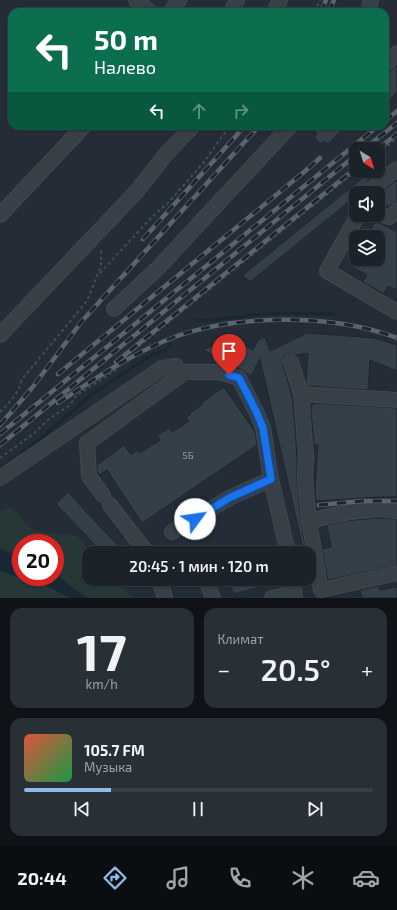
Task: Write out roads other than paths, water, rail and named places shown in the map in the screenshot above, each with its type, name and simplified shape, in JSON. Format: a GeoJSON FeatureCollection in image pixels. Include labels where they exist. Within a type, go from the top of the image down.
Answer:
{"type":"FeatureCollection","features":[{"type":"Feature","properties":{"kind":"lane"},"geometry":{"type":"LineString","coordinates":[[136,0],[145,8]]}},
{"type":"Feature","properties":{"kind":"lane"},"geometry":{"type":"LineString","coordinates":[[389,61],[397,53]]}},
{"type":"Feature","properties":{"kind":"lane"},"geometry":{"type":"LineString","coordinates":[[0,215],[80,130]]}},
{"type":"Feature","properties":{"kind":"lane"},"geometry":{"type":"LineString","coordinates":[[0,335],[137,191],[166,154],[189,130]]}},
{"type":"Feature","properties":{"kind":"lane"},"geometry":{"type":"LineString","coordinates":[[114,309],[158,268],[286,130]]}},
{"type":"Feature","properties":{"kind":"lane"},"geometry":{"type":"LineString","coordinates":[[375,186],[397,169]]}},
{"type":"Feature","properties":{"kind":"lane"},"geometry":{"type":"LineString","coordinates":[[385,216],[389,217],[397,211]]}},
{"type":"Feature","properties":{"kind":"lane"},"geometry":{"type":"LineString","coordinates":[[354,222],[327,271],[397,312]]}},
{"type":"Feature","properties":{"kind":"lane"},"geometry":{"type":"LineString","coordinates":[[291,362],[301,394],[306,456],[305,478],[309,521],[321,590],[397,573]]}},
{"type":"Feature","properties":{"kind":"lane"},"geometry":{"type":"LineString","coordinates":[[0,478],[162,368],[176,366]]}},
{"type":"Feature","properties":{"kind":"lane"},"geometry":{"type":"LineString","coordinates":[[142,546],[89,476],[87,443],[185,372],[220,372],[239,378],[263,428],[271,479],[286,546]]}},
{"type":"Feature","properties":{"kind":"lane"},"geometry":{"type":"LineString","coordinates":[[301,394],[397,400]]}},
{"type":"Feature","properties":{"kind":"lane"},"geometry":{"type":"LineString","coordinates":[[172,532],[229,498],[271,479]]}},
{"type":"Feature","properties":{"kind":"lane"},"geometry":{"type":"LineString","coordinates":[[309,521],[343,512],[376,508],[397,511]]}},
{"type":"Feature","properties":{"kind":"lane"},"geometry":{"type":"LineString","coordinates":[[161,586],[165,598]]}},
{"type":"Feature","properties":{"kind":"lane"},"geometry":{"type":"LineString","coordinates":[[272,598],[291,592]]}},
{"type":"Feature","properties":{"kind":"water"},"geometry":{"type":"Polygon","coordinates":[[[0,550],[12,555],[12,575],[0,571],[0,550]]]}},
{"type":"Feature","properties":{"kind":"water"},"geometry":{"type":"Polygon","coordinates":[[[64,581],[74,590],[87,598],[70,598],[47,586],[64,586],[64,581]]]}},
{"type":"Feature","properties":{"kind":"waterway"},"geometry":{"type":"LineString","coordinates":[[196,320],[216,320],[250,315],[292,313],[334,314]]}},
{"type":"Feature","properties":{"kind":"waterway"},"geometry":{"type":"LineString","coordinates":[[0,469],[44,436],[91,395],[153,354],[164,351],[171,344]]}},
{"type":"Feature","properties":{"kind":"railway"},"geometry":{"type":"LineString","coordinates":[[323,8],[326,0]]}},
{"type":"Feature","properties":{"kind":"railway"},"geometry":{"type":"LineString","coordinates":[[331,8],[334,0]]}},
{"type":"Feature","properties":{"kind":"railway"},"geometry":{"type":"LineString","coordinates":[[389,118],[397,111]]}},
{"type":"Feature","properties":{"kind":"railway"},"geometry":{"type":"LineString","coordinates":[[389,129],[397,123]]}},
{"type":"Feature","properties":{"kind":"railway"},"geometry":{"type":"LineString","coordinates":[[143,239],[241,130]]}},
{"type":"Feature","properties":{"kind":"railway"},"geometry":{"type":"LineString","coordinates":[[0,425],[32,388],[82,321],[255,130]]}},
{"type":"Feature","properties":{"kind":"railway"},"geometry":{"type":"LineString","coordinates":[[0,434],[373,130]]}},
{"type":"Feature","properties":{"kind":"railway"},"geometry":{"type":"LineString","coordinates":[[373,142],[388,130]]}},
{"type":"Feature","properties":{"kind":"railway"},"geometry":{"type":"LineString","coordinates":[[385,143],[397,134]]}},
{"type":"Feature","properties":{"kind":"railway"},"geometry":{"type":"LineString","coordinates":[[58,374],[320,158]]}},
{"type":"Feature","properties":{"kind":"railway"},"geometry":{"type":"LineString","coordinates":[[0,445],[349,161]]}},
{"type":"Feature","properties":{"kind":"railway"},"geometry":{"type":"LineString","coordinates":[[116,362],[349,174]]}},
{"type":"Feature","properties":{"kind":"railway"},"geometry":{"type":"LineString","coordinates":[[58,403],[116,366],[161,342],[202,329],[258,321],[316,321],[345,324],[372,330],[397,338]]}},
{"type":"Feature","properties":{"kind":"railway"},"geometry":{"type":"LineString","coordinates":[[319,505],[362,501],[397,501]]}}]}
